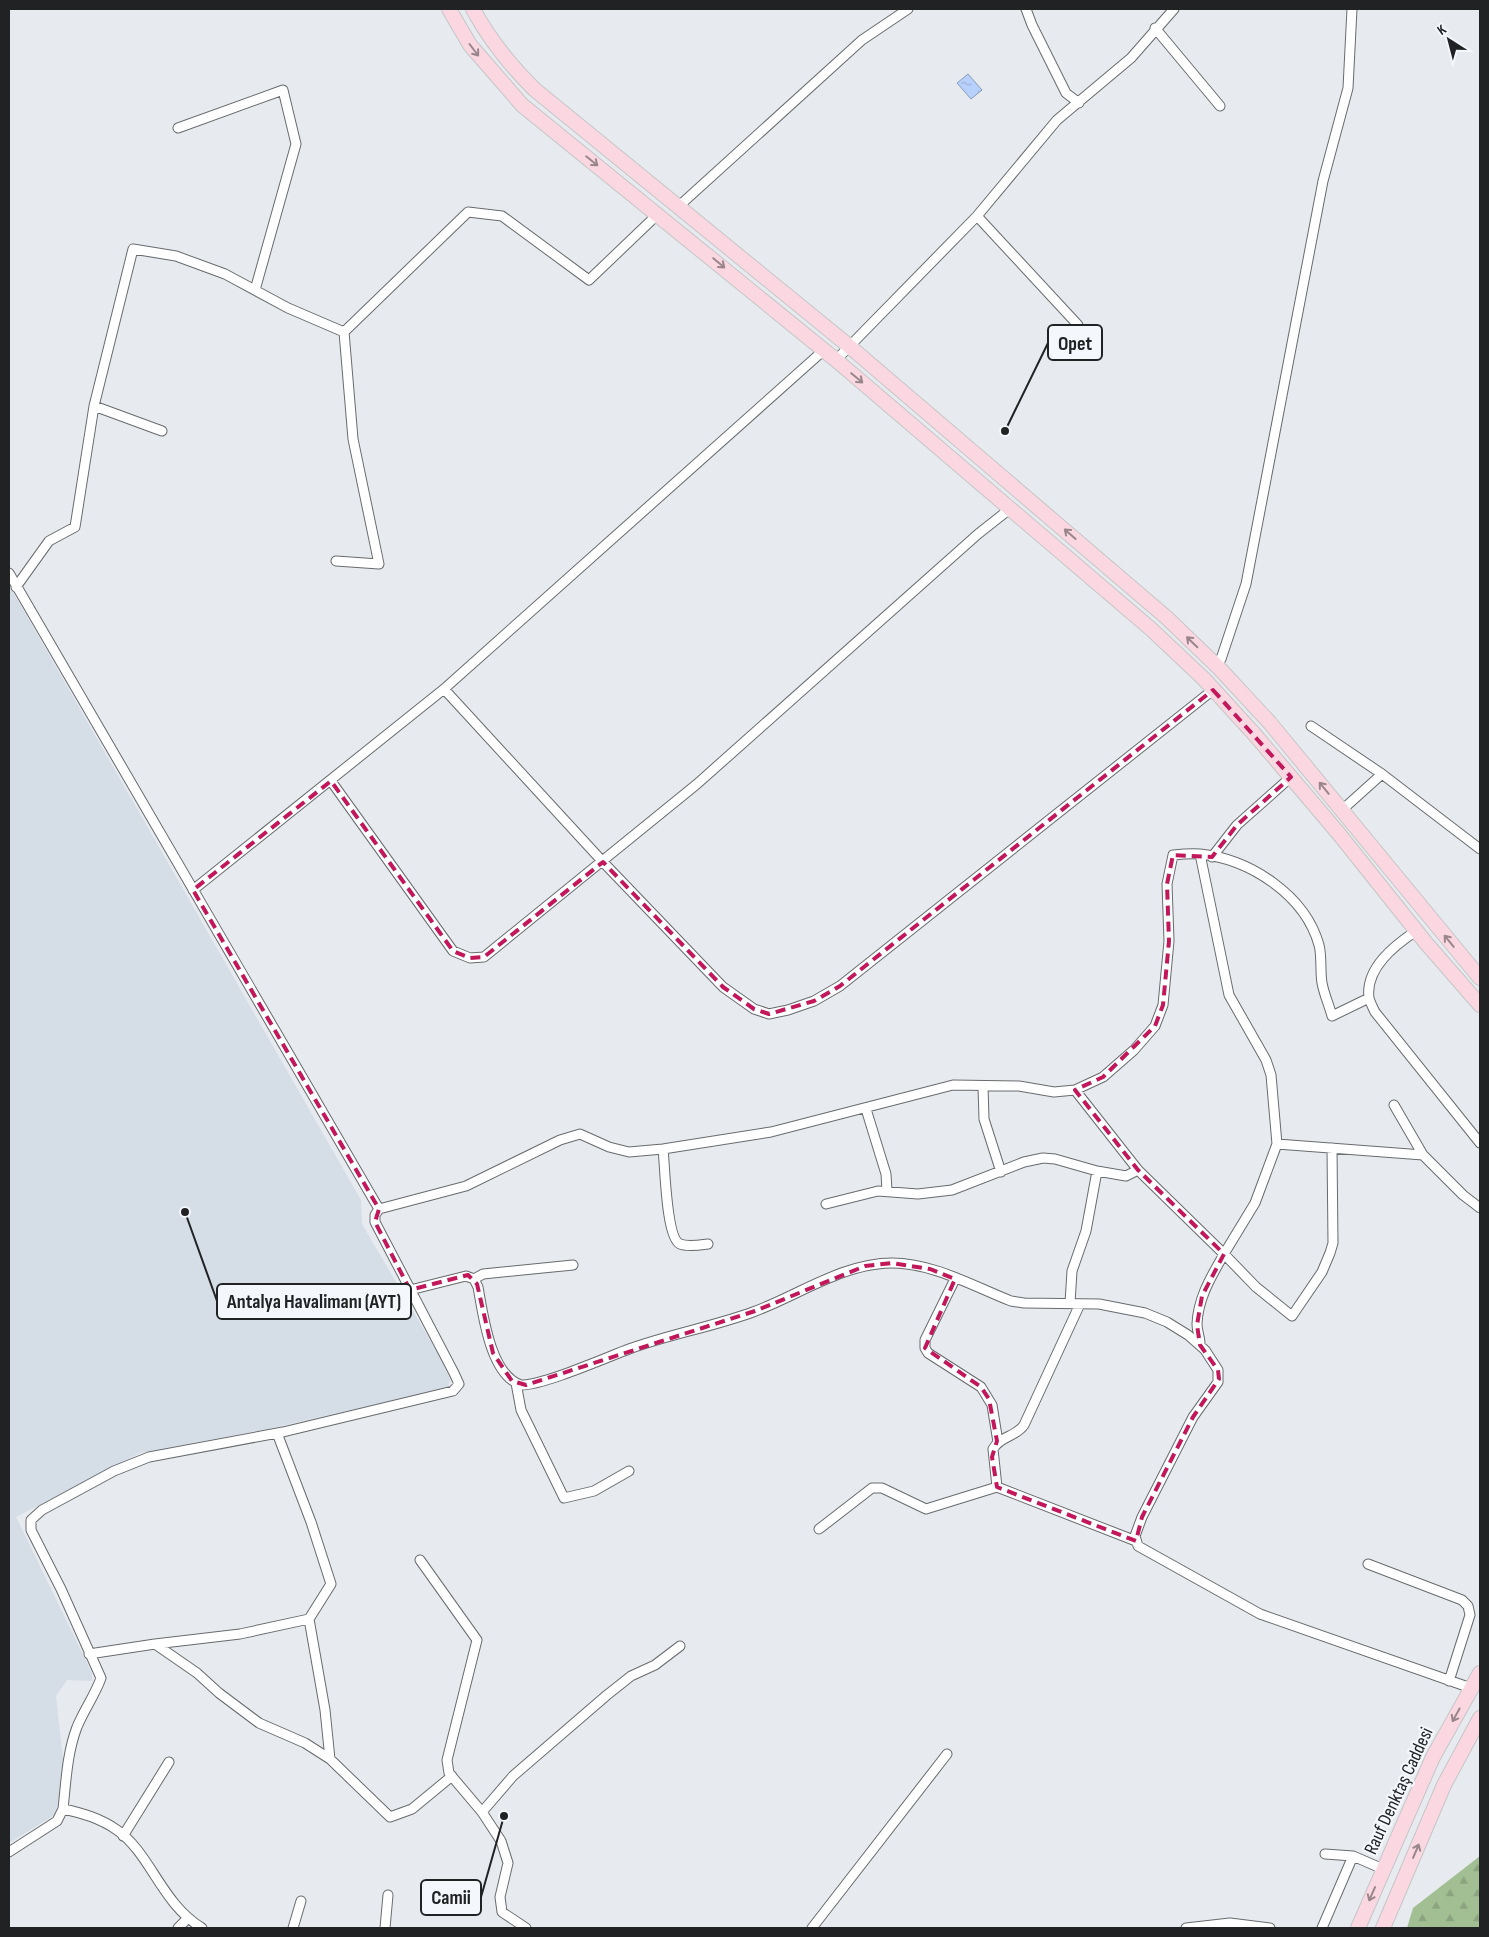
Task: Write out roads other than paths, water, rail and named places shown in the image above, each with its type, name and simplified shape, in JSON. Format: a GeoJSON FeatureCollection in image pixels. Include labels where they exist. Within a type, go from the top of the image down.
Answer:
{"type":"FeatureCollection","features":[{"type":"Feature","properties":{"kind":"main road"},"geometry":{"type":"LineString","coordinates":[[449,9],[470,45],[522,105],[824,350],[1151,629],[1213,690],[1291,777],[1416,931],[1480,1005]]}},
{"type":"Feature","properties":{"kind":"main road"},"geometry":{"type":"LineString","coordinates":[[473,9],[486,33],[505,59],[534,89],[849,346],[1167,618],[1217,665],[1270,723],[1480,978]]}},
{"type":"Feature","properties":{"kind":"main road","name":"Rauf Denktaş Caddesi"},"geometry":{"type":"LineString","coordinates":[[1358,1928],[1433,1757],[1480,1673]]}},
{"type":"Feature","properties":{"kind":"main road","name":"Rauf Denktaş Caddesi"},"geometry":{"type":"LineString","coordinates":[[1383,1928],[1444,1785],[1480,1718]]}},
{"type":"Feature","properties":{"kind":"street"},"geometry":{"type":"LineString","coordinates":[[679,206],[862,40],[908,9]]}},
{"type":"Feature","properties":{"kind":"street"},"geometry":{"type":"LineString","coordinates":[[1026,9],[1066,94],[1079,103]]}},
{"type":"Feature","properties":{"kind":"street"},"geometry":{"type":"LineString","coordinates":[[836,360],[978,216],[1057,120],[1130,58],[1174,9]]}},
{"type":"Feature","properties":{"kind":"street"},"geometry":{"type":"LineString","coordinates":[[1217,665],[1221,659],[1246,584],[1323,181],[1348,88],[1352,9]]}},
{"type":"Feature","properties":{"kind":"street"},"geometry":{"type":"LineString","coordinates":[[1156,28],[1220,106]]}},
{"type":"Feature","properties":{"kind":"street"},"geometry":{"type":"LineString","coordinates":[[178,128],[282,90],[296,144],[255,290]]}},
{"type":"Feature","properties":{"kind":"street"},"geometry":{"type":"LineString","coordinates":[[344,332],[468,212],[502,216],[589,280],[658,214]]}},
{"type":"Feature","properties":{"kind":"street"},"geometry":{"type":"LineString","coordinates":[[978,216],[1078,325]]}},
{"type":"Feature","properties":{"kind":"street"},"geometry":{"type":"LineString","coordinates":[[16,587],[49,541],[75,527],[94,406],[132,250],[176,256],[225,274],[288,308],[344,332]]}},
{"type":"Feature","properties":{"kind":"street"},"geometry":{"type":"LineString","coordinates":[[336,561],[379,564],[353,439],[344,332]]}},
{"type":"Feature","properties":{"kind":"street"},"geometry":{"type":"LineString","coordinates":[[193,890],[444,689],[824,350]]}},
{"type":"Feature","properties":{"kind":"street"},"geometry":{"type":"LineString","coordinates":[[94,406],[162,431]]}},
{"type":"Feature","properties":{"kind":"street"},"geometry":{"type":"LineString","coordinates":[[330,781],[453,950],[470,958],[484,957],[603,862],[696,784],[971,540],[1011,508]]}},
{"type":"Feature","properties":{"kind":"street"},"geometry":{"type":"LineString","coordinates":[[9,573],[379,1208]]}},
{"type":"Feature","properties":{"kind":"street"},"geometry":{"type":"LineString","coordinates":[[444,689],[603,862],[722,987],[754,1009],[769,1014],[814,1001],[840,986],[1213,690]]}},
{"type":"Feature","properties":{"kind":"street"},"geometry":{"type":"LineString","coordinates":[[1312,726],[1382,774],[1480,849]]}},
{"type":"Feature","properties":{"kind":"street"},"geometry":{"type":"LineString","coordinates":[[1342,810],[1382,774]]}},
{"type":"Feature","properties":{"kind":"street"},"geometry":{"type":"LineString","coordinates":[[1212,857],[1237,825],[1291,777]]}},
{"type":"Feature","properties":{"kind":"street"},"geometry":{"type":"LineString","coordinates":[[1200,854],[1229,995],[1266,1060],[1271,1075],[1277,1144],[1255,1203],[1206,1286],[1199,1307],[1197,1330],[1200,1344]]}},
{"type":"Feature","properties":{"kind":"street"},"geometry":{"type":"LineString","coordinates":[[9,1852],[57,1821],[63,1809],[71,1748],[77,1726],[101,1678],[62,1589],[31,1530],[31,1520],[42,1510],[114,1471],[149,1457],[277,1433],[453,1391],[458,1384],[376,1222],[375,1215],[379,1208],[466,1186],[560,1140],[580,1134],[629,1152],[664,1149],[771,1132],[953,1085],[1018,1086],[1054,1092],[1075,1090],[1103,1077],[1134,1050],[1155,1026],[1163,1005],[1169,941],[1167,884],[1173,855],[1200,854],[1246,866],[1276,883],[1296,904],[1312,929],[1319,946],[1322,985],[1332,1016],[1369,998]]}},
{"type":"Feature","properties":{"kind":"street"},"geometry":{"type":"LineString","coordinates":[[1416,931],[1394,946],[1380,962],[1371,981],[1369,998],[1375,1012],[1480,1143]]}},
{"type":"Feature","properties":{"kind":"street"},"geometry":{"type":"LineString","coordinates":[[983,1086],[984,1119],[1002,1172]]}},
{"type":"Feature","properties":{"kind":"street"},"geometry":{"type":"LineString","coordinates":[[1075,1090],[1138,1170],[1256,1287],[1292,1316],[1322,1272],[1333,1243],[1332,1148]]}},
{"type":"Feature","properties":{"kind":"street"},"geometry":{"type":"LineString","coordinates":[[1394,1105],[1423,1155],[1463,1195],[1480,1208]]}},
{"type":"Feature","properties":{"kind":"street"},"geometry":{"type":"LineString","coordinates":[[866,1109],[886,1174],[888,1190]]}},
{"type":"Feature","properties":{"kind":"street"},"geometry":{"type":"LineString","coordinates":[[1277,1144],[1423,1155]]}},
{"type":"Feature","properties":{"kind":"street"},"geometry":{"type":"LineString","coordinates":[[664,1149],[669,1222],[674,1239],[682,1245],[708,1244]]}},
{"type":"Feature","properties":{"kind":"street"},"geometry":{"type":"LineString","coordinates":[[826,1204],[888,1190],[918,1194],[940,1192],[1002,1172],[1024,1162],[1043,1158],[1055,1159],[1097,1171],[1126,1176],[1138,1170]]}},
{"type":"Feature","properties":{"kind":"street"},"geometry":{"type":"LineString","coordinates":[[1070,1303],[1072,1271],[1086,1231],[1097,1171]]}},
{"type":"Feature","properties":{"kind":"street"},"geometry":{"type":"LineString","coordinates":[[410,1290],[466,1276],[474,1280],[478,1287],[490,1344],[508,1375],[516,1383],[526,1385],[640,1345],[727,1321],[865,1266],[905,1264],[930,1269],[1011,1301],[1024,1303],[1099,1304],[1145,1313],[1178,1328],[1200,1344],[1218,1370],[1219,1378],[1176,1450],[1142,1517],[1137,1530],[1136,1541]]}},
{"type":"Feature","properties":{"kind":"street"},"geometry":{"type":"LineString","coordinates":[[474,1280],[483,1274],[574,1266]]}},
{"type":"Feature","properties":{"kind":"street"},"geometry":{"type":"LineString","coordinates":[[955,1279],[925,1340],[925,1348],[928,1353],[981,1387],[992,1405],[998,1442]]}},
{"type":"Feature","properties":{"kind":"street"},"geometry":{"type":"LineString","coordinates":[[997,1487],[992,1457],[993,1449],[998,1442],[1016,1434],[1024,1425],[1080,1304]]}},
{"type":"Feature","properties":{"kind":"street"},"geometry":{"type":"LineString","coordinates":[[516,1383],[521,1410],[564,1498],[594,1491],[628,1471]]}},
{"type":"Feature","properties":{"kind":"street"},"geometry":{"type":"LineString","coordinates":[[277,1433],[311,1522],[331,1584],[309,1619],[330,1759]]}},
{"type":"Feature","properties":{"kind":"street"},"geometry":{"type":"LineString","coordinates":[[819,1529],[872,1488],[882,1488],[926,1509],[997,1487],[1136,1541],[1142,1550],[1260,1614],[1471,1688]]}},
{"type":"Feature","properties":{"kind":"street"},"geometry":{"type":"LineString","coordinates":[[420,1560],[477,1640],[447,1760],[452,1776],[482,1812],[502,1841],[508,1863],[500,1897],[502,1912],[526,1928]]}},
{"type":"Feature","properties":{"kind":"street"},"geometry":{"type":"LineString","coordinates":[[1368,1564],[1462,1600],[1468,1606],[1470,1615],[1449,1681]]}},
{"type":"Feature","properties":{"kind":"street"},"geometry":{"type":"LineString","coordinates":[[89,1654],[240,1634],[309,1619]]}},
{"type":"Feature","properties":{"kind":"street"},"geometry":{"type":"LineString","coordinates":[[155,1644],[197,1673],[219,1693],[259,1723],[304,1743],[330,1759],[390,1817],[412,1809],[452,1776]]}},
{"type":"Feature","properties":{"kind":"street"},"geometry":{"type":"LineString","coordinates":[[482,1812],[513,1776],[607,1695],[631,1676],[655,1665],[680,1646]]}},
{"type":"Feature","properties":{"kind":"street"},"geometry":{"type":"LineString","coordinates":[[812,1928],[947,1754]]}},
{"type":"Feature","properties":{"kind":"street"},"geometry":{"type":"LineString","coordinates":[[123,1836],[169,1762]]}},
{"type":"Feature","properties":{"kind":"street"},"geometry":{"type":"LineString","coordinates":[[63,1809],[88,1815],[117,1830],[132,1844],[164,1892],[187,1919],[202,1928]]}},
{"type":"Feature","properties":{"kind":"street"},"geometry":{"type":"LineString","coordinates":[[1325,1854],[1352,1856],[1383,1869]]}},
{"type":"Feature","properties":{"kind":"street"},"geometry":{"type":"LineString","coordinates":[[1322,1928],[1352,1856]]}},
{"type":"Feature","properties":{"kind":"street"},"geometry":{"type":"LineString","coordinates":[[385,1928],[388,1895]]}},
{"type":"Feature","properties":{"kind":"street"},"geometry":{"type":"LineString","coordinates":[[293,1928],[301,1901]]}},
{"type":"Feature","properties":{"kind":"street"},"geometry":{"type":"LineString","coordinates":[[178,1928],[187,1919]]}},
{"type":"Feature","properties":{"kind":"street"},"geometry":{"type":"LineString","coordinates":[[1186,1928],[1230,1923],[1270,1928]]}},
{"type":"Feature","properties":{"kind":"water"},"geometry":{"type":"Polygon","coordinates":[[[968,74],[982,90],[971,99],[957,83],[968,74]]]}},
{"type":"Feature","properties":{"kind":"place","name":"Opet"},"geometry":{"type":"Point","coordinates":[1005,431]}},
{"type":"Feature","properties":{"kind":"place","name":"Antalya Havalimanı (AYT)"},"geometry":{"type":"Point","coordinates":[185,1212]}},
{"type":"Feature","properties":{"kind":"place","name":"Camii"},"geometry":{"type":"Point","coordinates":[504,1816]}}]}
